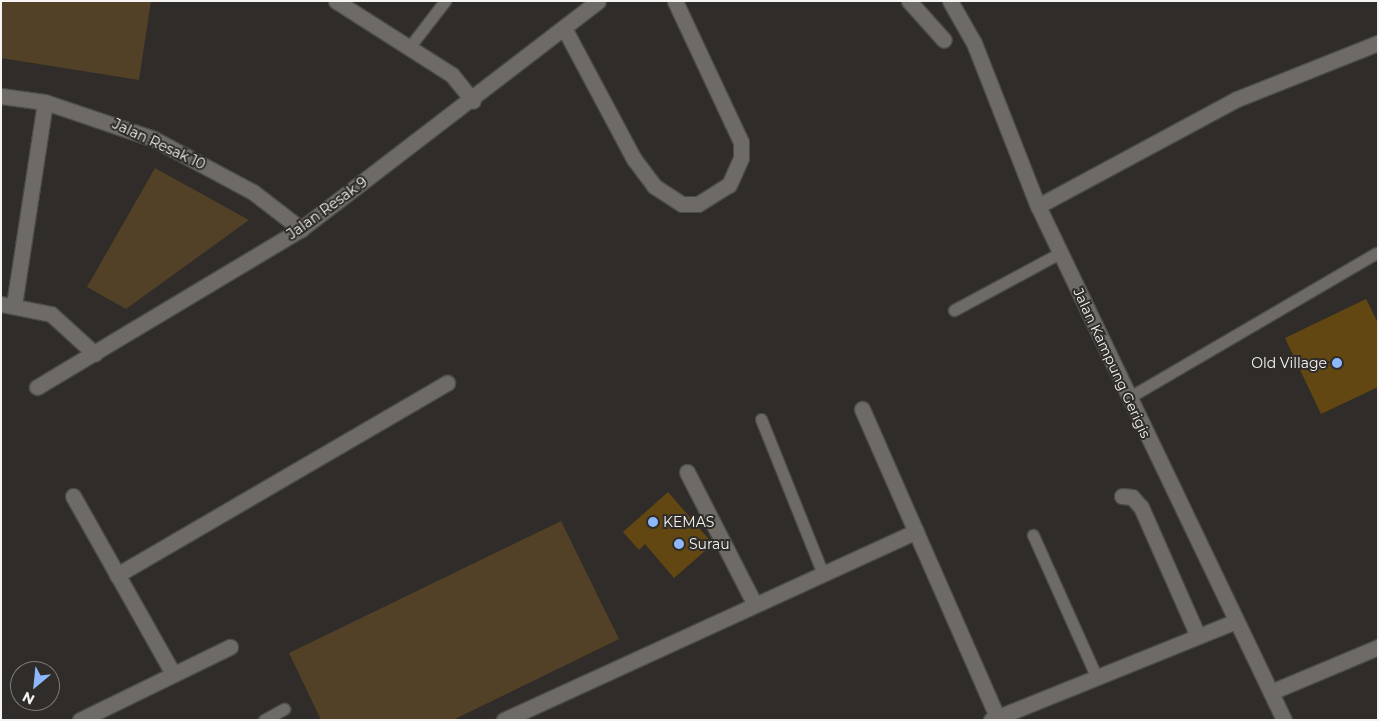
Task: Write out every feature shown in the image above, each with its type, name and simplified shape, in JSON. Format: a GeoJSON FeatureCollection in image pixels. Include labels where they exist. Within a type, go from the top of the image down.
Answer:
{"type":"FeatureCollection","features":[{"type":"Feature","properties":{"kind":"street","name":"Jalan Resak 9"},"geometry":{"type":"LineString","coordinates":[[37,387],[301,229],[473,101],[598,1]]}},
{"type":"Feature","properties":{"kind":"street"},"geometry":{"type":"LineString","coordinates":[[564,28],[634,159],[654,186],[682,204],[698,204],[729,185],[741,158],[741,142],[676,1]]}},
{"type":"Feature","properties":{"kind":"street"},"geometry":{"type":"LineString","coordinates":[[909,1],[944,40]]}},
{"type":"Feature","properties":{"kind":"street","name":"Jalan Kampung Gerigis"},"geometry":{"type":"LineString","coordinates":[[950,1],[974,42],[1038,206],[1128,398],[1284,720]]}},
{"type":"Feature","properties":{"kind":"street"},"geometry":{"type":"LineString","coordinates":[[344,3],[411,45],[452,75],[473,101]]}},
{"type":"Feature","properties":{"kind":"street"},"geometry":{"type":"LineString","coordinates":[[1038,206],[1238,99],[1378,43]]}},
{"type":"Feature","properties":{"kind":"street","name":"Jalan Resak 10"},"geometry":{"type":"LineString","coordinates":[[1,96],[45,102],[119,123],[200,161],[253,192],[301,229]]}},
{"type":"Feature","properties":{"kind":"street"},"geometry":{"type":"LineString","coordinates":[[45,102],[7,305],[66,323],[95,354]]}},
{"type":"Feature","properties":{"kind":"street"},"geometry":{"type":"LineString","coordinates":[[117,575],[447,383]]}},
{"type":"Feature","properties":{"kind":"street"},"geometry":{"type":"LineString","coordinates":[[862,408],[916,531],[994,719],[1236,621]]}},
{"type":"Feature","properties":{"kind":"street"},"geometry":{"type":"LineString","coordinates":[[687,472],[754,604]]}},
{"type":"Feature","properties":{"kind":"street"},"geometry":{"type":"LineString","coordinates":[[73,496],[172,672]]}},
{"type":"Feature","properties":{"kind":"street"},"geometry":{"type":"LineString","coordinates":[[1122,496],[1132,497],[1141,507],[1198,636]]}},
{"type":"Feature","properties":{"kind":"street"},"geometry":{"type":"LineString","coordinates":[[504,720],[916,531]]}},
{"type":"Feature","properties":{"kind":"street"},"geometry":{"type":"LineString","coordinates":[[80,720],[172,672],[230,646]]}},
{"type":"Feature","properties":{"kind":"street"},"geometry":{"type":"LineString","coordinates":[[1271,692],[1378,647]]}},
{"type":"Feature","properties":{"kind":"lane"},"geometry":{"type":"LineString","coordinates":[[411,45],[445,1]]}},
{"type":"Feature","properties":{"kind":"lane"},"geometry":{"type":"LineString","coordinates":[[954,310],[1060,253]]}},
{"type":"Feature","properties":{"kind":"lane"},"geometry":{"type":"LineString","coordinates":[[1128,398],[1376,253]]}},
{"type":"Feature","properties":{"kind":"lane"},"geometry":{"type":"LineString","coordinates":[[760,419],[823,574]]}},
{"type":"Feature","properties":{"kind":"lane"},"geometry":{"type":"LineString","coordinates":[[1033,535],[1097,678]]}},
{"type":"Feature","properties":{"kind":"lane"},"geometry":{"type":"LineString","coordinates":[[264,720],[284,709]]}},
{"type":"Feature","properties":{"kind":"shaded area"},"geometry":{"type":"Polygon","coordinates":[[[1,1],[151,1],[139,80],[1,58],[1,1]]]}},
{"type":"Feature","properties":{"kind":"shaded area"},"geometry":{"type":"Polygon","coordinates":[[[155,168],[249,220],[126,309],[87,287],[155,168]]]}},
{"type":"Feature","properties":{"kind":"shaded area"},"geometry":{"type":"Polygon","coordinates":[[[561,521],[619,639],[453,720],[321,720],[289,653],[561,521]]]}},
{"type":"Feature","properties":{"kind":"building","name":"Old Village"},"geometry":{"type":"Polygon","coordinates":[[[1366,299],[1378,323],[1378,387],[1321,414],[1285,338],[1366,299]]]}},
{"type":"Feature","properties":{"kind":"building","name":"Surau"},"geometry":{"type":"Polygon","coordinates":[[[668,492],[713,544],[674,578],[645,544],[639,550],[623,532],[668,492]]]}},
{"type":"Feature","properties":{"kind":"place","name":"Old Village"},"geometry":{"type":"Point","coordinates":[1337,363]}},
{"type":"Feature","properties":{"kind":"place","name":"KEMAS"},"geometry":{"type":"Point","coordinates":[653,522]}},
{"type":"Feature","properties":{"kind":"place","name":"Surau"},"geometry":{"type":"Point","coordinates":[679,544]}}]}
